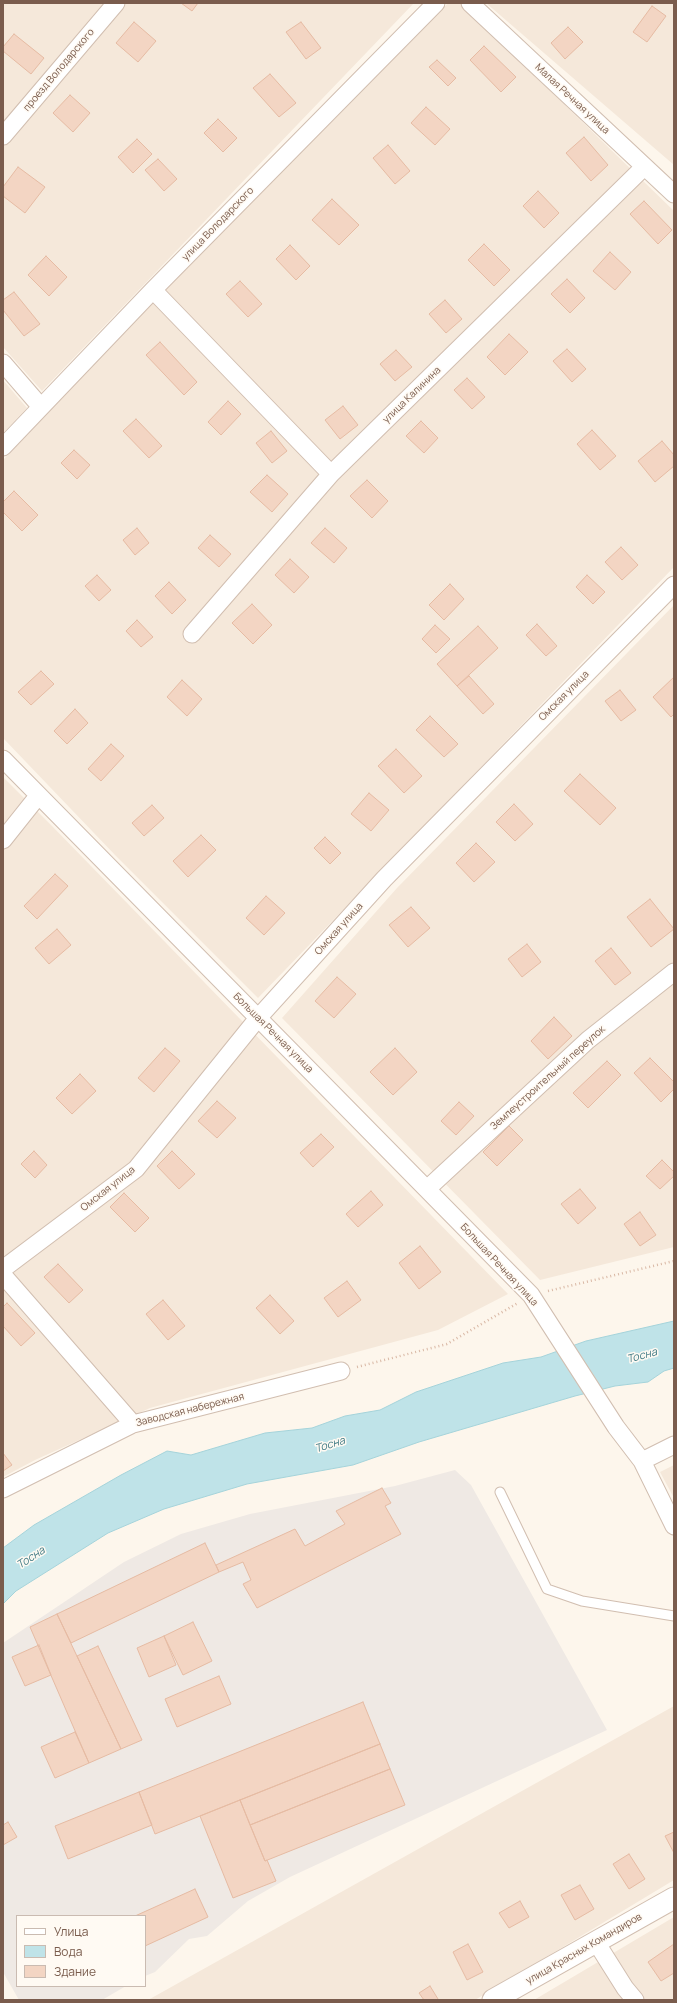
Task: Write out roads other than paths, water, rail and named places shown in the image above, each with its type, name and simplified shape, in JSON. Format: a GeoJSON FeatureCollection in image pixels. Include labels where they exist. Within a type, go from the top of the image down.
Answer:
{"type":"FeatureCollection","features":[{"type":"Feature","properties":{"kind":"street","name":"проезд Володарского"},"geometry":{"type":"LineString","coordinates":[[3,136],[116,3]]}},
{"type":"Feature","properties":{"kind":"street","name":"улица Володарского"},"geometry":{"type":"LineString","coordinates":[[3,447],[153,290],[436,3]]}},
{"type":"Feature","properties":{"kind":"street","name":"Малая Речная улица"},"geometry":{"type":"LineString","coordinates":[[470,3],[674,194]]}},
{"type":"Feature","properties":{"kind":"street","name":"улица Калинина"},"geometry":{"type":"LineString","coordinates":[[192,634],[331,474],[644,167]]}},
{"type":"Feature","properties":{"kind":"street"},"geometry":{"type":"LineString","coordinates":[[153,290],[331,474]]}},
{"type":"Feature","properties":{"kind":"street"},"geometry":{"type":"LineString","coordinates":[[3,363],[41,407]]}},
{"type":"Feature","properties":{"kind":"street","name":"Омская улица"},"geometry":{"type":"LineString","coordinates":[[3,1269],[136,1169],[258,1018],[384,879],[674,585]]}},
{"type":"Feature","properties":{"kind":"street","name":"Большая Речная улица"},"geometry":{"type":"LineString","coordinates":[[3,759],[531,1295],[616,1427],[642,1461],[674,1526]]}},
{"type":"Feature","properties":{"kind":"street"},"geometry":{"type":"LineString","coordinates":[[3,840],[38,796]]}},
{"type":"Feature","properties":{"kind":"street","name":"Землеустроительный переулок"},"geometry":{"type":"LineString","coordinates":[[427,1189],[588,1040],[674,972]]}},
{"type":"Feature","properties":{"kind":"street"},"geometry":{"type":"LineString","coordinates":[[3,1275],[133,1424]]}},
{"type":"Feature","properties":{"kind":"street","name":"Заводская набережная"},"geometry":{"type":"LineString","coordinates":[[3,1489],[133,1424],[341,1371]]}},
{"type":"Feature","properties":{"kind":"street"},"geometry":{"type":"LineString","coordinates":[[642,1461],[674,1445]]}},
{"type":"Feature","properties":{"kind":"street","name":"улица Красных Командиров"},"geometry":{"type":"LineString","coordinates":[[494,2000],[674,1898]]}},
{"type":"Feature","properties":{"kind":"street"},"geometry":{"type":"LineString","coordinates":[[596,1942],[625,1988],[635,2000]]}},
{"type":"Feature","properties":{"kind":"lane"},"geometry":{"type":"LineString","coordinates":[[500,1492],[547,1588],[582,1601],[674,1616]]}},
{"type":"Feature","properties":{"kind":"water","name":"Тосна"},"geometry":{"type":"Polygon","coordinates":[[[674,1321],[674,1368],[664,1371],[648,1382],[615,1386],[575,1396],[419,1442],[353,1465],[247,1484],[164,1509],[108,1533],[16,1591],[3,1604],[3,1548],[34,1525],[121,1475],[167,1451],[191,1455],[265,1433],[312,1428],[345,1416],[380,1410],[416,1392],[503,1363],[541,1357],[586,1341],[674,1321]]]}}]}
